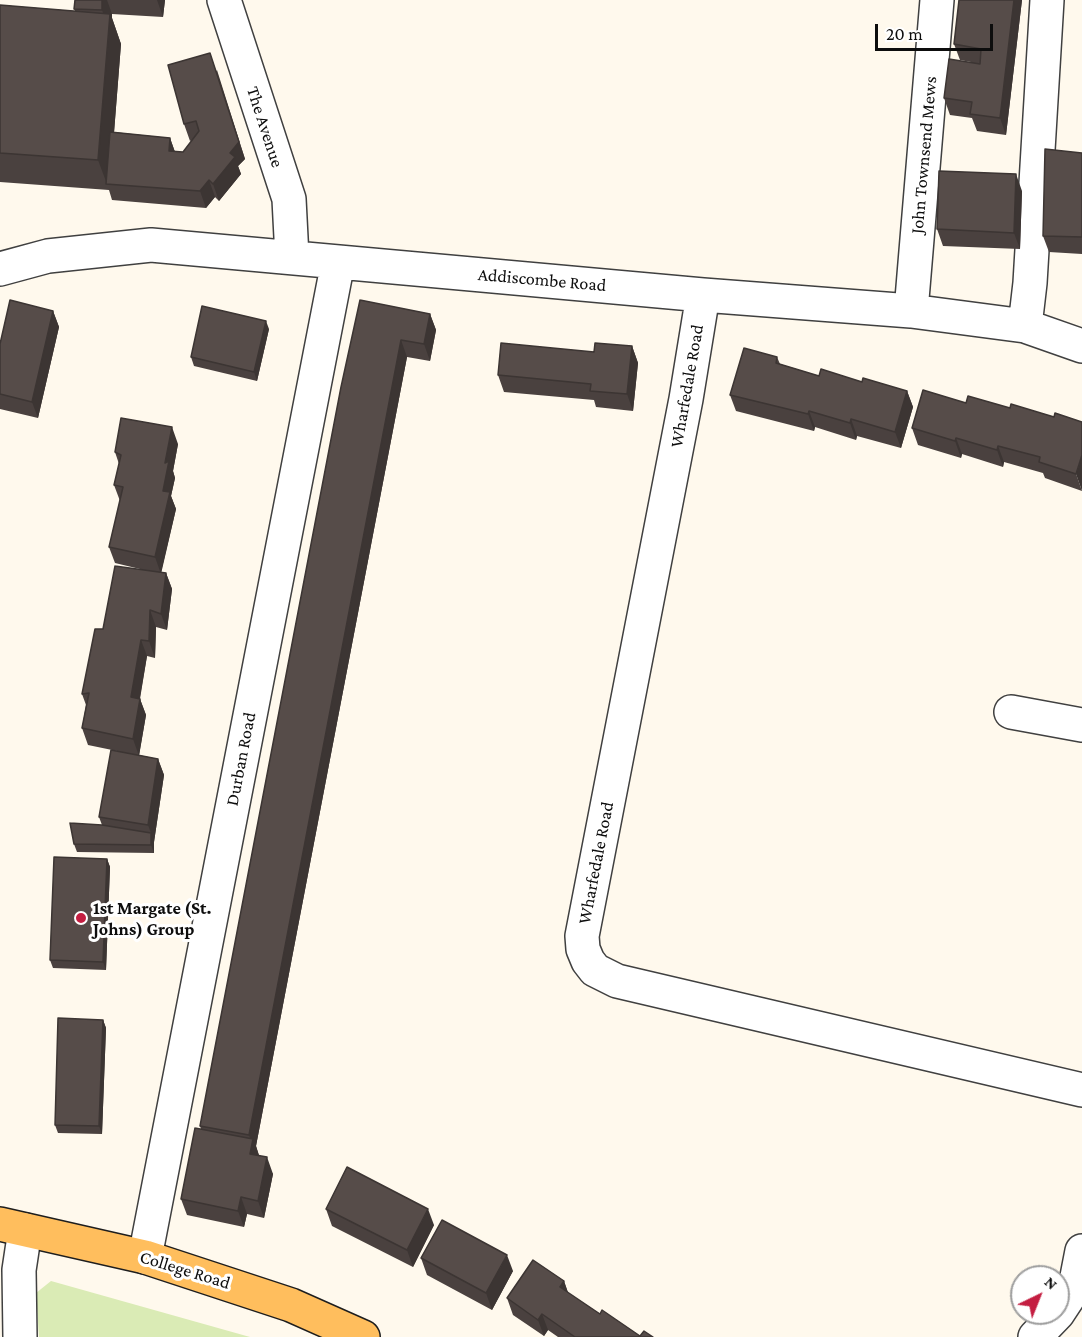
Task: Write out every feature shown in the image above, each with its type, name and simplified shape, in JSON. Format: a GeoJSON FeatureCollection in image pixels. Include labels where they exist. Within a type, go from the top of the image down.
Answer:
{"type":"FeatureCollection","features":[{"type":"Feature","properties":{"kind":"main road","name":"College Road"},"geometry":{"type":"LineString","coordinates":[[13,1227],[145,1257],[291,1305],[363,1337]]}},
{"type":"Feature","properties":{"kind":"street","name":"The Avenue"},"geometry":{"type":"LineString","coordinates":[[224,0],[289,200],[292,257]]}},
{"type":"Feature","properties":{"kind":"street","name":"John Townsend Mews"},"geometry":{"type":"LineString","coordinates":[[910,310],[937,0]]}},
{"type":"Feature","properties":{"kind":"street"},"geometry":{"type":"LineString","coordinates":[[1025,326],[1030,283],[1047,0]]}},
{"type":"Feature","properties":{"kind":"street","name":"Addiscombe Road"},"geometry":{"type":"LineString","coordinates":[[0,269],[48,256],[151,245],[703,295],[910,310],[1025,326],[1082,346]]}},
{"type":"Feature","properties":{"kind":"street","name":"Durban Road"},"geometry":{"type":"LineString","coordinates":[[145,1257],[338,262]]}},
{"type":"Feature","properties":{"kind":"street","name":"Wharfedale Road"},"geometry":{"type":"LineString","coordinates":[[703,295],[686,399],[582,936],[583,949],[588,961],[600,974],[617,981],[1082,1090]]}},
{"type":"Feature","properties":{"kind":"street"},"geometry":{"type":"LineString","coordinates":[[1011,712],[1082,725]]}},
{"type":"Feature","properties":{"kind":"street"},"geometry":{"type":"LineString","coordinates":[[13,1227],[19,1270],[20,1337]]}},
{"type":"Feature","properties":{"kind":"street"},"geometry":{"type":"LineString","coordinates":[[1070,1295],[1075,1287],[1082,1251]]}},
{"type":"Feature","properties":{"kind":"street"},"geometry":{"type":"LineString","coordinates":[[1035,1337],[1046,1325]]}},
{"type":"Feature","properties":{"kind":"green space"},"geometry":{"type":"Polygon","coordinates":[[[51,1281],[250,1337],[39,1337],[36,1293],[51,1281]]]}},
{"type":"Feature","properties":{"kind":"building"},"geometry":{"type":"Polygon","coordinates":[[[75,0],[102,0],[102,10],[74,9],[75,0]]]}},
{"type":"Feature","properties":{"kind":"building"},"geometry":{"type":"Polygon","coordinates":[[[959,0],[1014,0],[1000,118],[970,114],[972,102],[944,98],[949,59],[980,64],[981,49],[954,44],[959,0]]]}},
{"type":"Feature","properties":{"kind":"building"},"geometry":{"type":"Polygon","coordinates":[[[0,5],[110,14],[98,160],[0,153],[0,5]]]}},
{"type":"Feature","properties":{"kind":"building"},"geometry":{"type":"Polygon","coordinates":[[[210,53],[239,142],[230,153],[235,157],[213,184],[209,180],[200,191],[106,184],[110,132],[170,138],[169,151],[183,152],[199,131],[196,121],[184,124],[168,65],[210,53]]]}},
{"type":"Feature","properties":{"kind":"building"},"geometry":{"type":"Polygon","coordinates":[[[1045,149],[1082,153],[1082,237],[1043,236],[1045,149]]]}},
{"type":"Feature","properties":{"kind":"building"},"geometry":{"type":"Polygon","coordinates":[[[939,171],[1016,174],[1014,233],[937,229],[939,171]]]}},
{"type":"Feature","properties":{"kind":"building"},"geometry":{"type":"Polygon","coordinates":[[[10,300],[53,311],[32,402],[0,394],[0,344],[10,300]]]}},
{"type":"Feature","properties":{"kind":"building"},"geometry":{"type":"Polygon","coordinates":[[[360,300],[430,314],[424,344],[401,340],[249,1135],[200,1126],[341,387],[360,300]]]}},
{"type":"Feature","properties":{"kind":"building"},"geometry":{"type":"Polygon","coordinates":[[[202,306],[266,321],[254,372],[191,357],[202,306]]]}},
{"type":"Feature","properties":{"kind":"building"},"geometry":{"type":"Polygon","coordinates":[[[501,343],[594,352],[595,343],[632,346],[627,394],[590,391],[591,384],[498,375],[501,343]]]}},
{"type":"Feature","properties":{"kind":"building"},"geometry":{"type":"Polygon","coordinates":[[[744,348],[777,357],[776,363],[819,376],[821,369],[862,382],[863,378],[907,391],[895,432],[851,419],[850,423],[809,411],[808,414],[730,395],[744,348]]]}},
{"type":"Feature","properties":{"kind":"building"},"geometry":{"type":"Polygon","coordinates":[[[923,390],[966,403],[968,396],[1010,408],[1011,404],[1054,417],[1055,413],[1082,422],[1082,455],[1076,474],[1039,462],[1040,457],[998,446],[997,450],[956,438],[955,441],[912,428],[923,390]]]}},
{"type":"Feature","properties":{"kind":"building"},"geometry":{"type":"Polygon","coordinates":[[[121,418],[172,427],[165,463],[169,461],[163,491],[170,492],[155,557],[109,547],[123,487],[114,485],[121,455],[115,452],[121,418]]]}},
{"type":"Feature","properties":{"kind":"building"},"geometry":{"type":"Polygon","coordinates":[[[115,566],[166,573],[161,614],[150,610],[149,641],[141,640],[131,697],[140,699],[133,739],[82,728],[89,693],[82,694],[95,629],[103,629],[115,566]]]}},
{"type":"Feature","properties":{"kind":"building"},"geometry":{"type":"Polygon","coordinates":[[[111,750],[158,759],[148,825],[99,817],[111,750]]]}},
{"type":"Feature","properties":{"kind":"building"},"geometry":{"type":"Polygon","coordinates":[[[70,823],[102,825],[151,833],[151,845],[74,844],[70,823]]]}},
{"type":"Feature","properties":{"kind":"building","name":"1st Margate (St. Johns) Group"},"geometry":{"type":"Polygon","coordinates":[[[54,857],[107,859],[103,962],[50,960],[54,857]]]}},
{"type":"Feature","properties":{"kind":"building"},"geometry":{"type":"Polygon","coordinates":[[[58,1018],[103,1020],[99,1126],[55,1125],[58,1018]]]}},
{"type":"Feature","properties":{"kind":"building"},"geometry":{"type":"Polygon","coordinates":[[[195,1128],[253,1139],[250,1154],[267,1157],[258,1201],[241,1197],[238,1211],[181,1199],[195,1128]]]}},
{"type":"Feature","properties":{"kind":"building"},"geometry":{"type":"Polygon","coordinates":[[[347,1167],[428,1209],[407,1250],[326,1209],[347,1167]]]}},
{"type":"Feature","properties":{"kind":"building"},"geometry":{"type":"Polygon","coordinates":[[[442,1220],[507,1255],[486,1293],[421,1258],[442,1220]]]}},
{"type":"Feature","properties":{"kind":"building"},"geometry":{"type":"Polygon","coordinates":[[[533,1260],[564,1281],[560,1287],[600,1314],[602,1310],[640,1336],[644,1331],[653,1337],[575,1337],[542,1314],[538,1320],[507,1298],[533,1260]]]}},
{"type":"Feature","properties":{"kind":"place","name":"1st Margate (St. Johns) Group"},"geometry":{"type":"Point","coordinates":[81,918]}}]}
